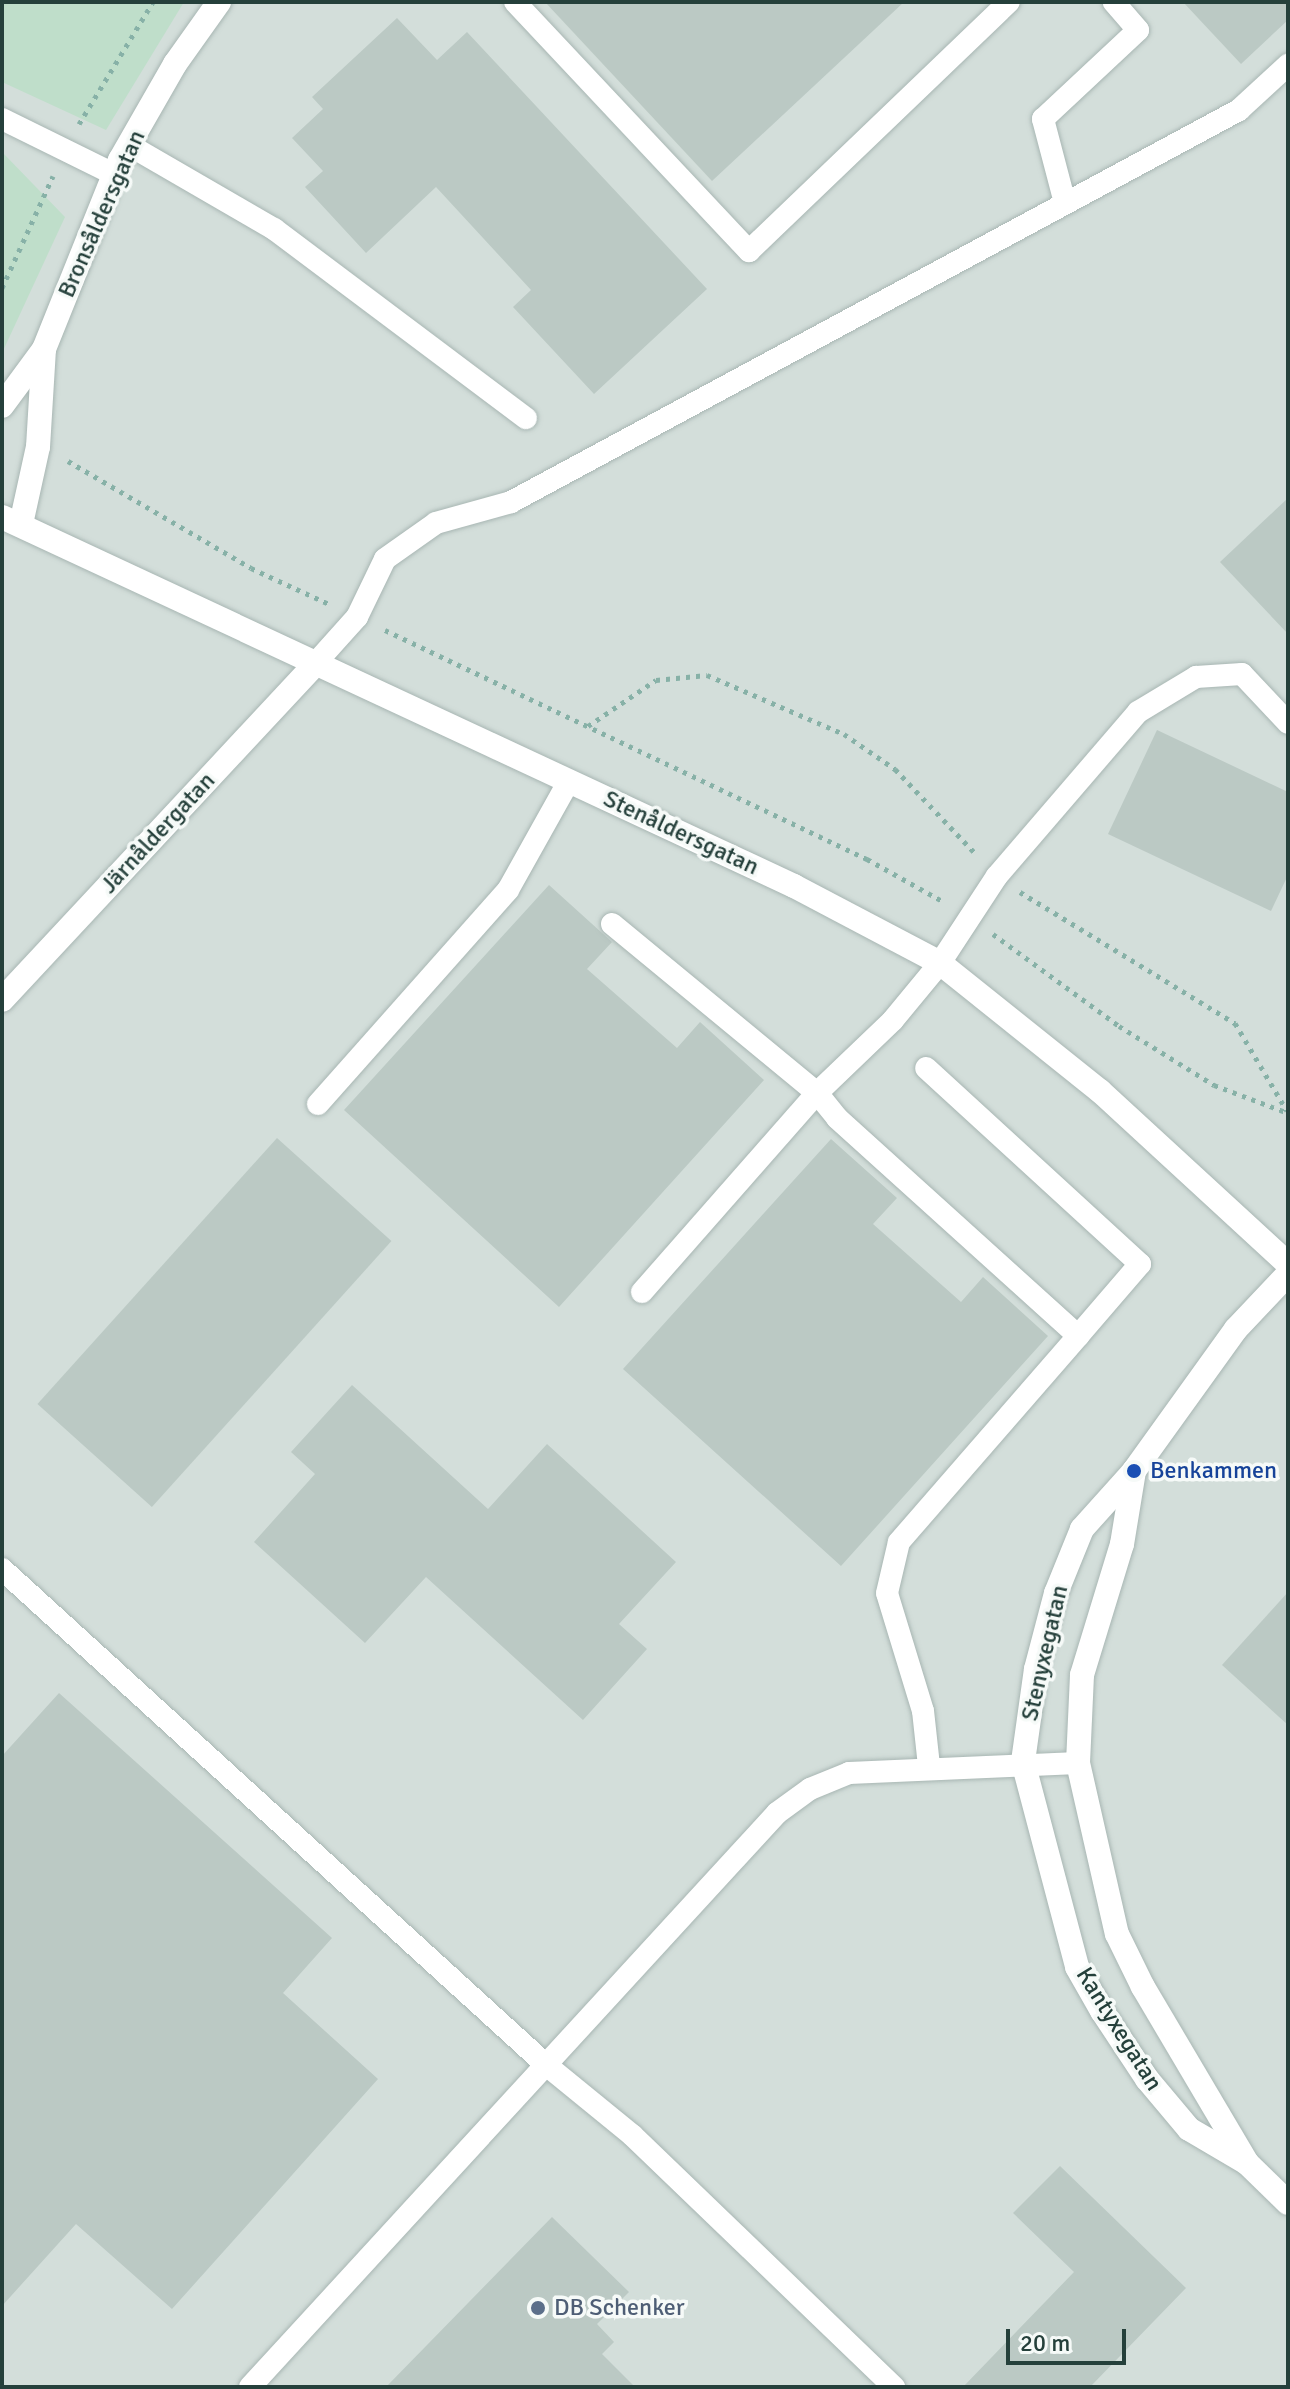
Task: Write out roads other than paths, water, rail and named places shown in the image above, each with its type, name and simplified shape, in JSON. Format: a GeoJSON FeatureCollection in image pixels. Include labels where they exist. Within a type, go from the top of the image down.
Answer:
{"type":"FeatureCollection","features":[{"type":"Feature","properties":{"kind":"street","name":"Bronsåldersgatan"},"geometry":{"type":"LineString","coordinates":[[2,406],[44,349],[114,174],[129,145],[175,64],[219,2]]}},
{"type":"Feature","properties":{"kind":"street","name":"Bronsåldersgatan"},"geometry":{"type":"LineString","coordinates":[[12,520],[38,447],[44,349]]}},
{"type":"Feature","properties":{"kind":"street","name":"Stenåldersgatan"},"geometry":{"type":"LineString","coordinates":[[12,520],[313,666],[794,886],[940,963],[1100,1091],[1288,1264]]}},
{"type":"Feature","properties":{"kind":"street","name":"Järnåldergatan"},"geometry":{"type":"LineString","coordinates":[[2,1000],[313,666]]}},
{"type":"Feature","properties":{"kind":"street","name":"Stenyxegatan"},"geometry":{"type":"LineString","coordinates":[[1023,1762],[1036,1669],[1056,1593],[1082,1529],[1134,1471],[1236,1329],[1288,1274]]}},
{"type":"Feature","properties":{"kind":"street","name":"Stenyxegatan"},"geometry":{"type":"LineString","coordinates":[[1078,1763],[1082,1675],[1122,1544],[1134,1471]]}},
{"type":"Feature","properties":{"kind":"street","name":"Kantyxegatan"},"geometry":{"type":"LineString","coordinates":[[1023,1762],[1077,1967],[1147,2079],[1189,2129],[1247,2163],[1288,2203]]}},
{"type":"Feature","properties":{"kind":"street","name":"Kantyxegatan"},"geometry":{"type":"LineString","coordinates":[[1078,1763],[1117,1934],[1150,2000],[1247,2163]]}},
{"type":"Feature","properties":{"kind":"lane"},"geometry":{"type":"LineString","coordinates":[[515,2],[749,251],[1009,2]]}},
{"type":"Feature","properties":{"kind":"lane"},"geometry":{"type":"LineString","coordinates":[[1065,203],[1043,119],[1138,30],[1114,2]]}},
{"type":"Feature","properties":{"kind":"lane"},"geometry":{"type":"LineString","coordinates":[[313,666],[357,617],[385,559],[436,523],[511,502],[1239,110],[1288,65]]}},
{"type":"Feature","properties":{"kind":"lane"},"geometry":{"type":"LineString","coordinates":[[2,119],[114,174]]}},
{"type":"Feature","properties":{"kind":"lane"},"geometry":{"type":"LineString","coordinates":[[129,145],[274,229],[526,418]]}},
{"type":"Feature","properties":{"kind":"lane"},"geometry":{"type":"LineString","coordinates":[[642,1292],[817,1093],[865,1052],[940,963],[966,916],[997,876],[1138,712],[1196,677],[1242,674],[1288,723]]}},
{"type":"Feature","properties":{"kind":"lane"},"geometry":{"type":"LineString","coordinates":[[318,1104],[508,890],[569,781]]}},
{"type":"Feature","properties":{"kind":"lane"},"geometry":{"type":"LineString","coordinates":[[612,924],[817,1093],[837,1118],[1078,1336]]}},
{"type":"Feature","properties":{"kind":"lane"},"geometry":{"type":"LineString","coordinates":[[926,1068],[1140,1264],[899,1542],[887,1593],[923,1711],[929,1766]]}},
{"type":"Feature","properties":{"kind":"lane"},"geometry":{"type":"LineString","coordinates":[[2,1569],[12,1590],[545,2064],[632,2135],[894,2387]]}},
{"type":"Feature","properties":{"kind":"lane"},"geometry":{"type":"LineString","coordinates":[[250,2387],[777,1813],[810,1789],[849,1773],[929,1766],[1078,1763]]}},
{"type":"Feature","properties":{"kind":"place","name":"Benkammen"},"geometry":{"type":"Point","coordinates":[1134,1471]}},
{"type":"Feature","properties":{"kind":"place","name":"DB Schenker"},"geometry":{"type":"Point","coordinates":[538,2308]}}]}
